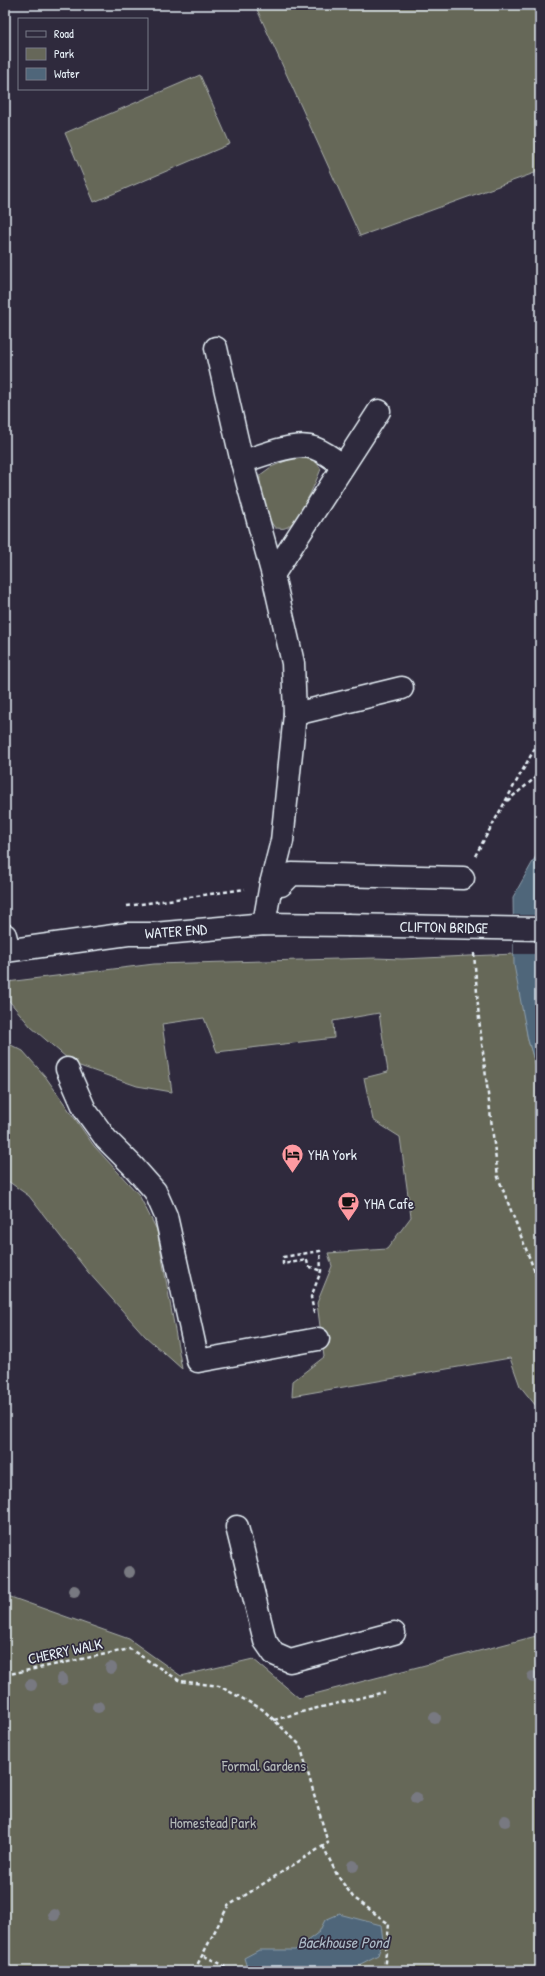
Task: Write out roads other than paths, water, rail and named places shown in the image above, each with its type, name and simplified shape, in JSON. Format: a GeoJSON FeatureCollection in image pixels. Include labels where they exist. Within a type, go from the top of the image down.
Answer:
{"type":"FeatureCollection","features":[{"type":"Feature","properties":{"kind":"street"},"geometry":{"type":"LineString","coordinates":[[216,348],[242,462],[273,575],[293,663],[295,714],[282,841],[271,884],[264,924]]}},
{"type":"Feature","properties":{"kind":"street"},"geometry":{"type":"LineString","coordinates":[[273,575],[379,411]]}},
{"type":"Feature","properties":{"kind":"street"},"geometry":{"type":"LineString","coordinates":[[242,462],[299,446],[313,447],[325,453],[343,466]]}},
{"type":"Feature","properties":{"kind":"street"},"geometry":{"type":"LineString","coordinates":[[295,714],[402,688]]}},
{"type":"Feature","properties":{"kind":"street"},"geometry":{"type":"LineString","coordinates":[[271,884],[281,885],[292,874],[463,878]]}},
{"type":"Feature","properties":{"kind":"street","name":"WATER END"},"geometry":{"type":"LineString","coordinates":[[6,946],[128,934],[154,934],[264,924],[347,925]]}},
{"type":"Feature","properties":{"kind":"street","name":"CLIFTON BRIDGE"},"geometry":{"type":"LineString","coordinates":[[347,925],[540,929]]}},
{"type":"Feature","properties":{"kind":"street"},"geometry":{"type":"LineString","coordinates":[[66,1069],[85,1110],[106,1139],[156,1191],[166,1216],[198,1361],[318,1339]]}},
{"type":"Feature","properties":{"kind":"street"},"geometry":{"type":"LineString","coordinates":[[237,1527],[265,1642],[274,1654],[290,1661],[394,1632]]}},
{"type":"Feature","properties":{"kind":"water"},"geometry":{"type":"Polygon","coordinates":[[[540,849],[540,1080],[528,1040],[514,965],[513,897],[540,849]]]}},
{"type":"Feature","properties":{"kind":"water","name":"Backhouse Pond"},"geometry":{"type":"Polygon","coordinates":[[[339,1914],[381,1925],[383,1940],[378,1955],[347,1971],[248,1971],[244,1958],[259,1950],[295,1950],[319,1932],[325,1920],[339,1914]]]}},
{"type":"Feature","properties":{"kind":"place","name":"YHA York"},"geometry":{"type":"Point","coordinates":[292,1174]}},
{"type":"Feature","properties":{"kind":"place","name":"YHA Cafe"},"geometry":{"type":"Point","coordinates":[349,1222]}},
{"type":"Feature","properties":{"kind":"park label","name":"Formal Gardens"},"geometry":{"type":"Point","coordinates":[264,1765]}},
{"type":"Feature","properties":{"kind":"park label","name":"Homestead Park"},"geometry":{"type":"Point","coordinates":[213,1822]}}]}
